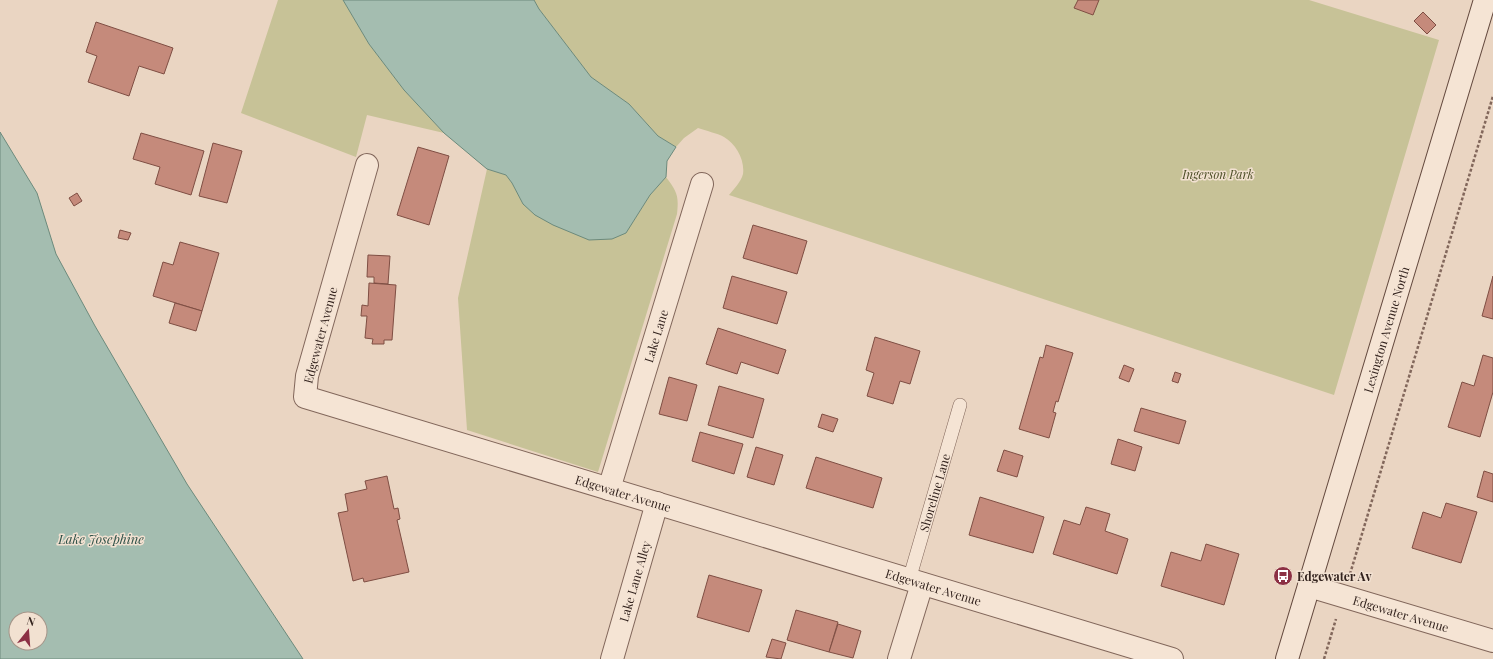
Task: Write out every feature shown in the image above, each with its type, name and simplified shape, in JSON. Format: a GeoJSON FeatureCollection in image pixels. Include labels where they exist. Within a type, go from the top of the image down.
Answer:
{"type":"FeatureCollection","features":[{"type":"Feature","properties":{"kind":"street","name":"Lexington Avenue North"},"geometry":{"type":"LineString","coordinates":[[1287,659],[1485,0]]}},
{"type":"Feature","properties":{"kind":"street","name":"Edgewater Avenue"},"geometry":{"type":"LineString","coordinates":[[367,165],[307,376],[305,397],[1172,659]]}},
{"type":"Feature","properties":{"kind":"street","name":"Lake Lane"},"geometry":{"type":"LineString","coordinates":[[609,489],[702,184]]}},
{"type":"Feature","properties":{"kind":"street","name":"Lake Lane Alley"},"geometry":{"type":"LineString","coordinates":[[612,659],[657,503]]}},
{"type":"Feature","properties":{"kind":"street","name":"Shoreline Lane"},"geometry":{"type":"LineString","coordinates":[[899,659],[915,582]]}},
{"type":"Feature","properties":{"kind":"street","name":"Edgewater Avenue"},"geometry":{"type":"LineString","coordinates":[[1308,586],[1493,641]]}},
{"type":"Feature","properties":{"kind":"lane","name":"Shoreline Lane"},"geometry":{"type":"LineString","coordinates":[[915,582],[960,405]]}},
{"type":"Feature","properties":{"kind":"path"},"geometry":{"type":"LineString","coordinates":[[1324,659],[1493,96]]}},
{"type":"Feature","properties":{"kind":"green space"},"geometry":{"type":"Polygon","coordinates":[[[278,0],[343,0],[369,44],[404,90],[444,133],[367,115],[356,157],[241,113],[278,0]]]}},
{"type":"Feature","properties":{"kind":"green space","name":"Ingerson Park"},"geometry":{"type":"Polygon","coordinates":[[[534,0],[1309,0],[1439,40],[1334,395],[729,195],[742,177],[743,163],[736,148],[728,140],[698,128],[684,138],[676,147],[658,136],[629,104],[591,77],[539,9],[534,0]]]}},
{"type":"Feature","properties":{"kind":"green space"},"geometry":{"type":"Polygon","coordinates":[[[487,169],[506,175],[523,204],[633,222],[650,195],[666,177],[673,186],[676,194],[678,202],[677,214],[598,472],[467,430],[458,298],[487,169]]]}},
{"type":"Feature","properties":{"kind":"water"},"geometry":{"type":"Polygon","coordinates":[[[343,0],[534,0],[539,9],[591,77],[629,104],[658,136],[676,147],[667,161],[666,177],[650,195],[626,233],[612,239],[589,240],[553,225],[535,215],[523,204],[506,175],[487,169],[444,133],[404,90],[369,44],[343,0]]]}},
{"type":"Feature","properties":{"kind":"water","name":"Lake Josephine"},"geometry":{"type":"Polygon","coordinates":[[[0,132],[37,193],[56,254],[95,326],[187,484],[303,659],[0,659],[0,132]]]}},
{"type":"Feature","properties":{"kind":"building"},"geometry":{"type":"Polygon","coordinates":[[[1078,0],[1099,0],[1093,15],[1074,8],[1078,0]]]}},
{"type":"Feature","properties":{"kind":"building"},"geometry":{"type":"Polygon","coordinates":[[[1423,12],[1436,25],[1427,34],[1414,21],[1423,12]]]}},
{"type":"Feature","properties":{"kind":"building"},"geometry":{"type":"Polygon","coordinates":[[[96,22],[173,48],[164,74],[139,66],[129,96],[88,82],[97,56],[86,52],[96,22]]]}},
{"type":"Feature","properties":{"kind":"building"},"geometry":{"type":"Polygon","coordinates":[[[141,133],[204,151],[191,195],[155,184],[160,167],[133,159],[141,133]]]}},
{"type":"Feature","properties":{"kind":"building"},"geometry":{"type":"Polygon","coordinates":[[[213,143],[242,151],[227,203],[199,196],[213,143]]]}},
{"type":"Feature","properties":{"kind":"building"},"geometry":{"type":"Polygon","coordinates":[[[418,147],[449,156],[429,225],[397,215],[418,147]]]}},
{"type":"Feature","properties":{"kind":"building"},"geometry":{"type":"Polygon","coordinates":[[[77,193],[82,201],[74,206],[69,198],[77,193]]]}},
{"type":"Feature","properties":{"kind":"building"},"geometry":{"type":"Polygon","coordinates":[[[753,225],[807,241],[797,274],[743,258],[753,225]]]}},
{"type":"Feature","properties":{"kind":"building"},"geometry":{"type":"Polygon","coordinates":[[[120,230],[131,233],[128,240],[118,238],[120,230]]]}},
{"type":"Feature","properties":{"kind":"building"},"geometry":{"type":"Polygon","coordinates":[[[180,242],[219,253],[202,311],[153,296],[163,262],[173,265],[180,242]]]}},
{"type":"Feature","properties":{"kind":"building"},"geometry":{"type":"Polygon","coordinates":[[[368,255],[390,256],[388,284],[374,283],[374,277],[367,277],[368,255]]]}},
{"type":"Feature","properties":{"kind":"building"},"geometry":{"type":"Polygon","coordinates":[[[732,276],[787,292],[777,324],[723,308],[732,276]]]}},
{"type":"Feature","properties":{"kind":"building"},"geometry":{"type":"Polygon","coordinates":[[[1493,276],[1493,319],[1482,316],[1493,276]]]}},
{"type":"Feature","properties":{"kind":"building"},"geometry":{"type":"Polygon","coordinates":[[[369,283],[396,285],[392,340],[384,340],[384,344],[372,344],[373,339],[365,338],[367,316],[361,316],[362,305],[368,306],[369,283]]]}},
{"type":"Feature","properties":{"kind":"building"},"geometry":{"type":"Polygon","coordinates":[[[175,303],[202,311],[196,331],[169,323],[175,303]]]}},
{"type":"Feature","properties":{"kind":"building"},"geometry":{"type":"Polygon","coordinates":[[[718,328],[786,350],[778,374],[741,362],[737,374],[706,364],[718,328]]]}},
{"type":"Feature","properties":{"kind":"building"},"geometry":{"type":"Polygon","coordinates":[[[875,337],[920,351],[910,384],[900,381],[893,404],[867,396],[874,373],[866,370],[875,337]]]}},
{"type":"Feature","properties":{"kind":"building"},"geometry":{"type":"Polygon","coordinates":[[[1046,345],[1073,353],[1058,402],[1056,401],[1053,412],[1056,413],[1049,438],[1019,429],[1040,357],[1043,358],[1046,345]]]}},
{"type":"Feature","properties":{"kind":"building"},"geometry":{"type":"Polygon","coordinates":[[[1483,355],[1493,358],[1493,392],[1480,437],[1448,427],[1462,382],[1474,386],[1483,355]]]}},
{"type":"Feature","properties":{"kind":"building"},"geometry":{"type":"Polygon","coordinates":[[[1124,365],[1134,369],[1129,382],[1119,378],[1124,365]]]}},
{"type":"Feature","properties":{"kind":"building"},"geometry":{"type":"Polygon","coordinates":[[[1175,372],[1181,374],[1178,383],[1172,381],[1175,372]]]}},
{"type":"Feature","properties":{"kind":"building"},"geometry":{"type":"Polygon","coordinates":[[[669,377],[697,385],[687,421],[659,414],[669,377]]]}},
{"type":"Feature","properties":{"kind":"building"},"geometry":{"type":"Polygon","coordinates":[[[719,386],[764,399],[753,438],[708,425],[719,386]]]}},
{"type":"Feature","properties":{"kind":"building"},"geometry":{"type":"Polygon","coordinates":[[[1141,408],[1186,421],[1179,444],[1134,431],[1141,408]]]}},
{"type":"Feature","properties":{"kind":"building"},"geometry":{"type":"Polygon","coordinates":[[[822,414],[838,419],[833,432],[818,427],[822,414]]]}},
{"type":"Feature","properties":{"kind":"building"},"geometry":{"type":"Polygon","coordinates":[[[700,432],[743,444],[734,474],[692,461],[700,432]]]}},
{"type":"Feature","properties":{"kind":"building"},"geometry":{"type":"Polygon","coordinates":[[[1118,439],[1142,447],[1135,471],[1111,464],[1118,439]]]}},
{"type":"Feature","properties":{"kind":"building"},"geometry":{"type":"Polygon","coordinates":[[[756,447],[783,455],[774,485],[747,477],[756,447]]]}},
{"type":"Feature","properties":{"kind":"building"},"geometry":{"type":"Polygon","coordinates":[[[1004,450],[1023,456],[1017,477],[997,471],[1004,450]]]}},
{"type":"Feature","properties":{"kind":"building"},"geometry":{"type":"Polygon","coordinates":[[[816,457],[882,478],[873,508],[806,488],[816,457]]]}},
{"type":"Feature","properties":{"kind":"building"},"geometry":{"type":"Polygon","coordinates":[[[1484,471],[1493,474],[1493,502],[1477,497],[1484,471]]]}},
{"type":"Feature","properties":{"kind":"building"},"geometry":{"type":"Polygon","coordinates":[[[387,476],[394,509],[398,508],[400,519],[397,520],[409,572],[364,582],[363,578],[353,581],[338,513],[348,511],[345,494],[367,489],[365,481],[387,476]]]}},
{"type":"Feature","properties":{"kind":"building"},"geometry":{"type":"Polygon","coordinates":[[[980,497],[1044,517],[1033,553],[969,535],[980,497]]]}},
{"type":"Feature","properties":{"kind":"building"},"geometry":{"type":"Polygon","coordinates":[[[1446,503],[1477,512],[1461,563],[1412,548],[1423,512],[1441,518],[1446,503]]]}},
{"type":"Feature","properties":{"kind":"building"},"geometry":{"type":"Polygon","coordinates":[[[1086,507],[1110,514],[1105,531],[1128,539],[1117,574],[1053,554],[1064,520],[1080,525],[1086,507]]]}},
{"type":"Feature","properties":{"kind":"building"},"geometry":{"type":"Polygon","coordinates":[[[1206,544],[1239,554],[1224,605],[1161,586],[1171,552],[1201,561],[1206,544]]]}},
{"type":"Feature","properties":{"kind":"building"},"geometry":{"type":"Polygon","coordinates":[[[709,575],[762,590],[749,632],[697,617],[709,575]]]}},
{"type":"Feature","properties":{"kind":"building"},"geometry":{"type":"Polygon","coordinates":[[[796,610],[838,622],[829,652],[787,640],[796,610]]]}},
{"type":"Feature","properties":{"kind":"building"},"geometry":{"type":"Polygon","coordinates":[[[838,624],[861,631],[853,658],[829,652],[838,624]]]}},
{"type":"Feature","properties":{"kind":"building"},"geometry":{"type":"Polygon","coordinates":[[[772,639],[786,643],[781,659],[766,657],[772,639]]]}},
{"type":"Feature","properties":{"kind":"place","name":"Edgewater Av"},"geometry":{"type":"Point","coordinates":[1283,576]}}]}
